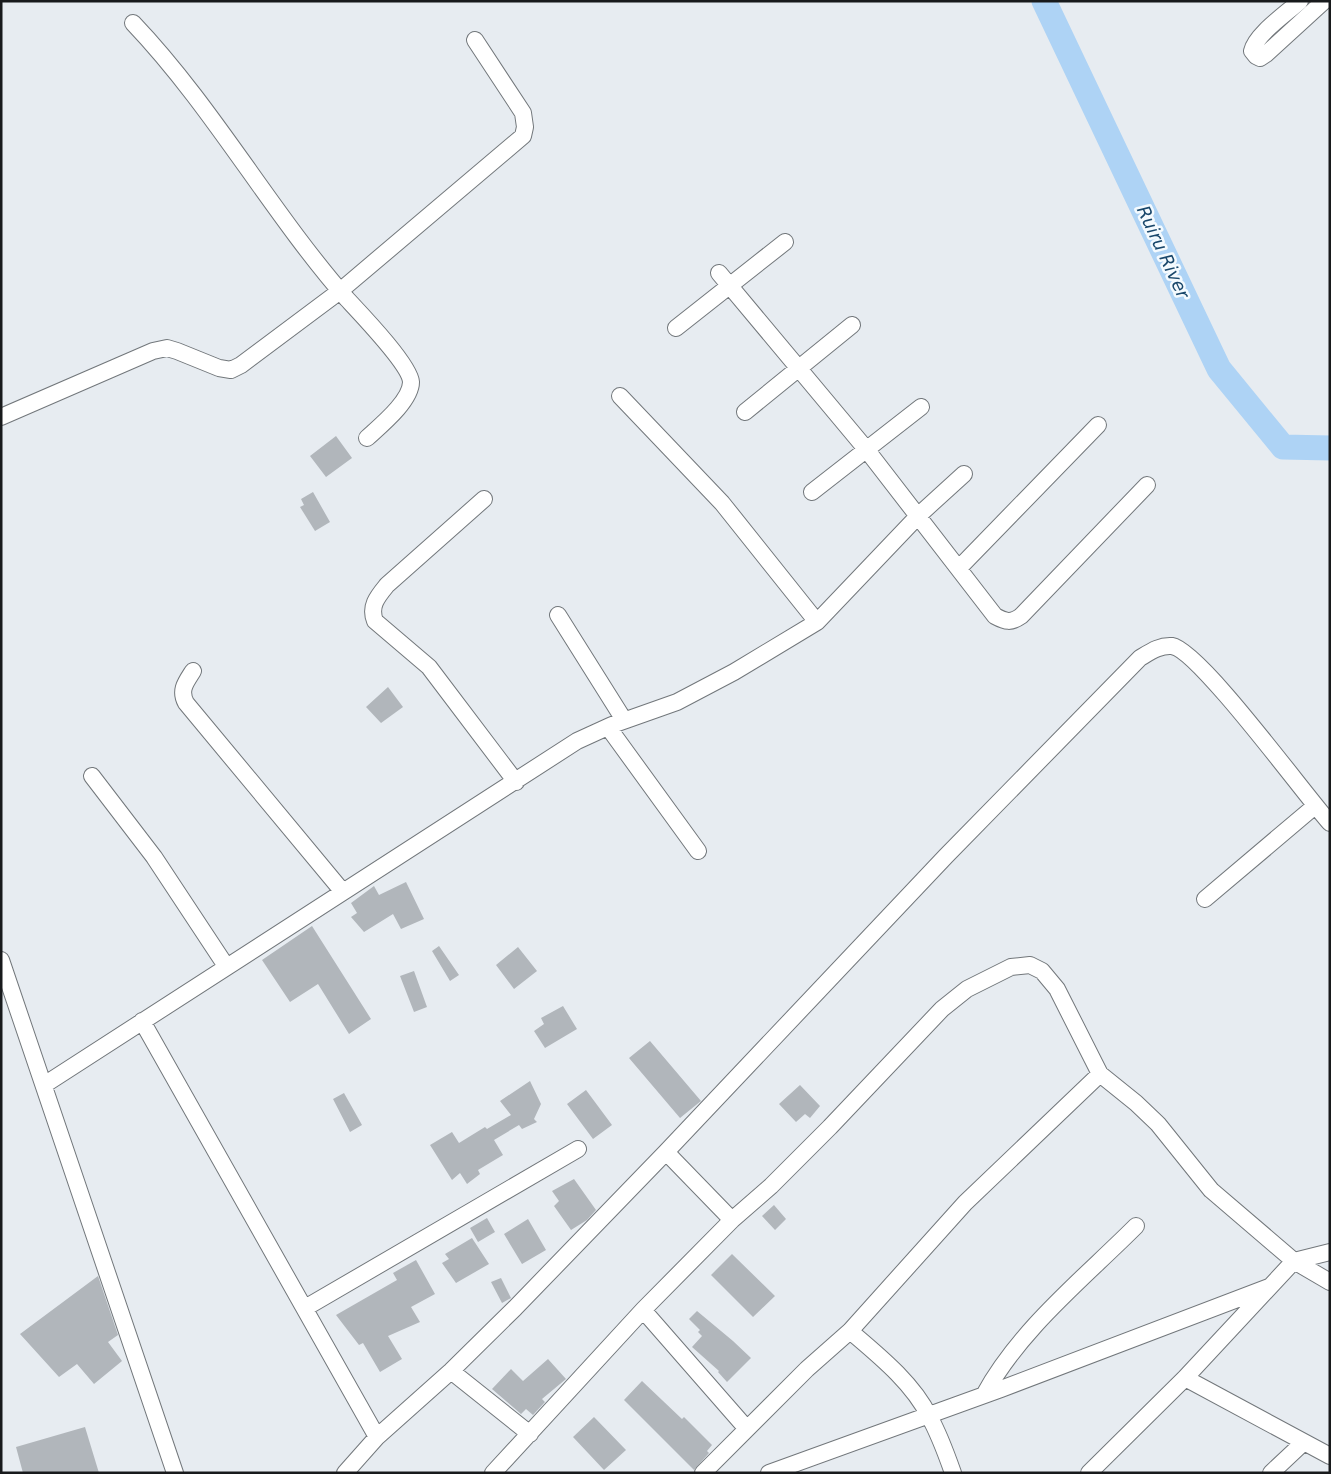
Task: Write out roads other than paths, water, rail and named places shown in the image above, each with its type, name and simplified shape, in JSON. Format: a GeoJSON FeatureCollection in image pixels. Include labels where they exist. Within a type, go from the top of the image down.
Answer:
{"type":"FeatureCollection","features":[{"type":"Feature","properties":{"kind":"street"},"geometry":{"type":"LineString","coordinates":[[1300,1],[1267,30],[1255,44],[1252,50],[1256,56],[1260,58],[1266,54],[1324,1]]}},
{"type":"Feature","properties":{"kind":"street"},"geometry":{"type":"LineString","coordinates":[[133,23],[168,60],[340,291],[391,349],[409,375],[411,382],[403,401],[367,438]]}},
{"type":"Feature","properties":{"kind":"street"},"geometry":{"type":"LineString","coordinates":[[1,417],[153,351],[167,348],[219,368],[231,370],[257,355],[340,291],[523,136],[525,127],[523,113],[475,40]]}},
{"type":"Feature","properties":{"kind":"street"},"geometry":{"type":"LineString","coordinates":[[676,328],[724,279],[785,242]]}},
{"type":"Feature","properties":{"kind":"street"},"geometry":{"type":"LineString","coordinates":[[724,279],[866,449],[995,616],[1005,621],[1013,622],[1021,616],[1147,485]]}},
{"type":"Feature","properties":{"kind":"street"},"geometry":{"type":"LineString","coordinates":[[745,412],[852,325]]}},
{"type":"Feature","properties":{"kind":"street"},"geometry":{"type":"LineString","coordinates":[[620,396],[722,503],[817,622]]}},
{"type":"Feature","properties":{"kind":"street"},"geometry":{"type":"LineString","coordinates":[[812,492],[921,407]]}},
{"type":"Feature","properties":{"kind":"street"},"geometry":{"type":"LineString","coordinates":[[959,568],[1098,425]]}},
{"type":"Feature","properties":{"kind":"street"},"geometry":{"type":"LineString","coordinates":[[44,1085],[577,741],[624,720],[685,698],[734,672],[817,622],[918,515],[964,474]]}},
{"type":"Feature","properties":{"kind":"street"},"geometry":{"type":"LineString","coordinates":[[484,499],[387,585],[377,596],[372,614],[375,621],[429,666],[516,782]]}},
{"type":"Feature","properties":{"kind":"street"},"geometry":{"type":"LineString","coordinates":[[558,615],[624,720]]}},
{"type":"Feature","properties":{"kind":"street"},"geometry":{"type":"LineString","coordinates":[[345,1473],[377,1437],[451,1371],[666,1152],[946,856],[1140,658],[1157,648],[1172,646],[1187,653],[1330,822]]}},
{"type":"Feature","properties":{"kind":"street"},"geometry":{"type":"LineString","coordinates":[[193,671],[183,686],[182,696],[186,703],[343,892]]}},
{"type":"Feature","properties":{"kind":"street"},"geometry":{"type":"LineString","coordinates":[[608,727],[698,851]]}},
{"type":"Feature","properties":{"kind":"street"},"geometry":{"type":"LineString","coordinates":[[92,776],[154,857],[226,966]]}},
{"type":"Feature","properties":{"kind":"street"},"geometry":{"type":"LineString","coordinates":[[1205,899],[1315,806]]}},
{"type":"Feature","properties":{"kind":"street"},"geometry":{"type":"LineString","coordinates":[[1,960],[175,1473]]}},
{"type":"Feature","properties":{"kind":"street"},"geometry":{"type":"LineString","coordinates":[[493,1473],[643,1310],[732,1220],[771,1186],[830,1127],[942,1009],[967,989],[1011,966],[1030,965],[1042,971],[1057,989],[1100,1074],[1136,1103],[1158,1124],[1210,1190],[1294,1261],[1330,1282]]}},
{"type":"Feature","properties":{"kind":"street"},"geometry":{"type":"LineString","coordinates":[[142,1021],[377,1437]]}},
{"type":"Feature","properties":{"kind":"street"},"geometry":{"type":"LineString","coordinates":[[703,1473],[807,1369],[850,1331],[964,1204],[1100,1074]]}},
{"type":"Feature","properties":{"kind":"street"},"geometry":{"type":"LineString","coordinates":[[305,1308],[578,1148]]}},
{"type":"Feature","properties":{"kind":"street"},"geometry":{"type":"LineString","coordinates":[[666,1152],[732,1220]]}},
{"type":"Feature","properties":{"kind":"street"},"geometry":{"type":"LineString","coordinates":[[984,1395],[998,1368],[1033,1328],[1136,1226]]}},
{"type":"Feature","properties":{"kind":"street"},"geometry":{"type":"LineString","coordinates":[[1089,1473],[1185,1378],[1294,1261],[1330,1252]]}},
{"type":"Feature","properties":{"kind":"street"},"geometry":{"type":"LineString","coordinates":[[769,1473],[984,1395],[1269,1287]]}},
{"type":"Feature","properties":{"kind":"street"},"geometry":{"type":"LineString","coordinates":[[643,1310],[747,1429]]}},
{"type":"Feature","properties":{"kind":"street"},"geometry":{"type":"LineString","coordinates":[[850,1331],[879,1355],[909,1388],[928,1414],[953,1473]]}},
{"type":"Feature","properties":{"kind":"street"},"geometry":{"type":"LineString","coordinates":[[451,1371],[530,1434]]}},
{"type":"Feature","properties":{"kind":"street"},"geometry":{"type":"LineString","coordinates":[[1185,1378],[1330,1456]]}},
{"type":"Feature","properties":{"kind":"street"},"geometry":{"type":"LineString","coordinates":[[1271,1473],[1304,1442]]}},
{"type":"Feature","properties":{"kind":"waterway","name":"Ruiru River"},"geometry":{"type":"LineString","coordinates":[[1044,1],[1219,369],[1283,447],[1330,448]]}}]}
